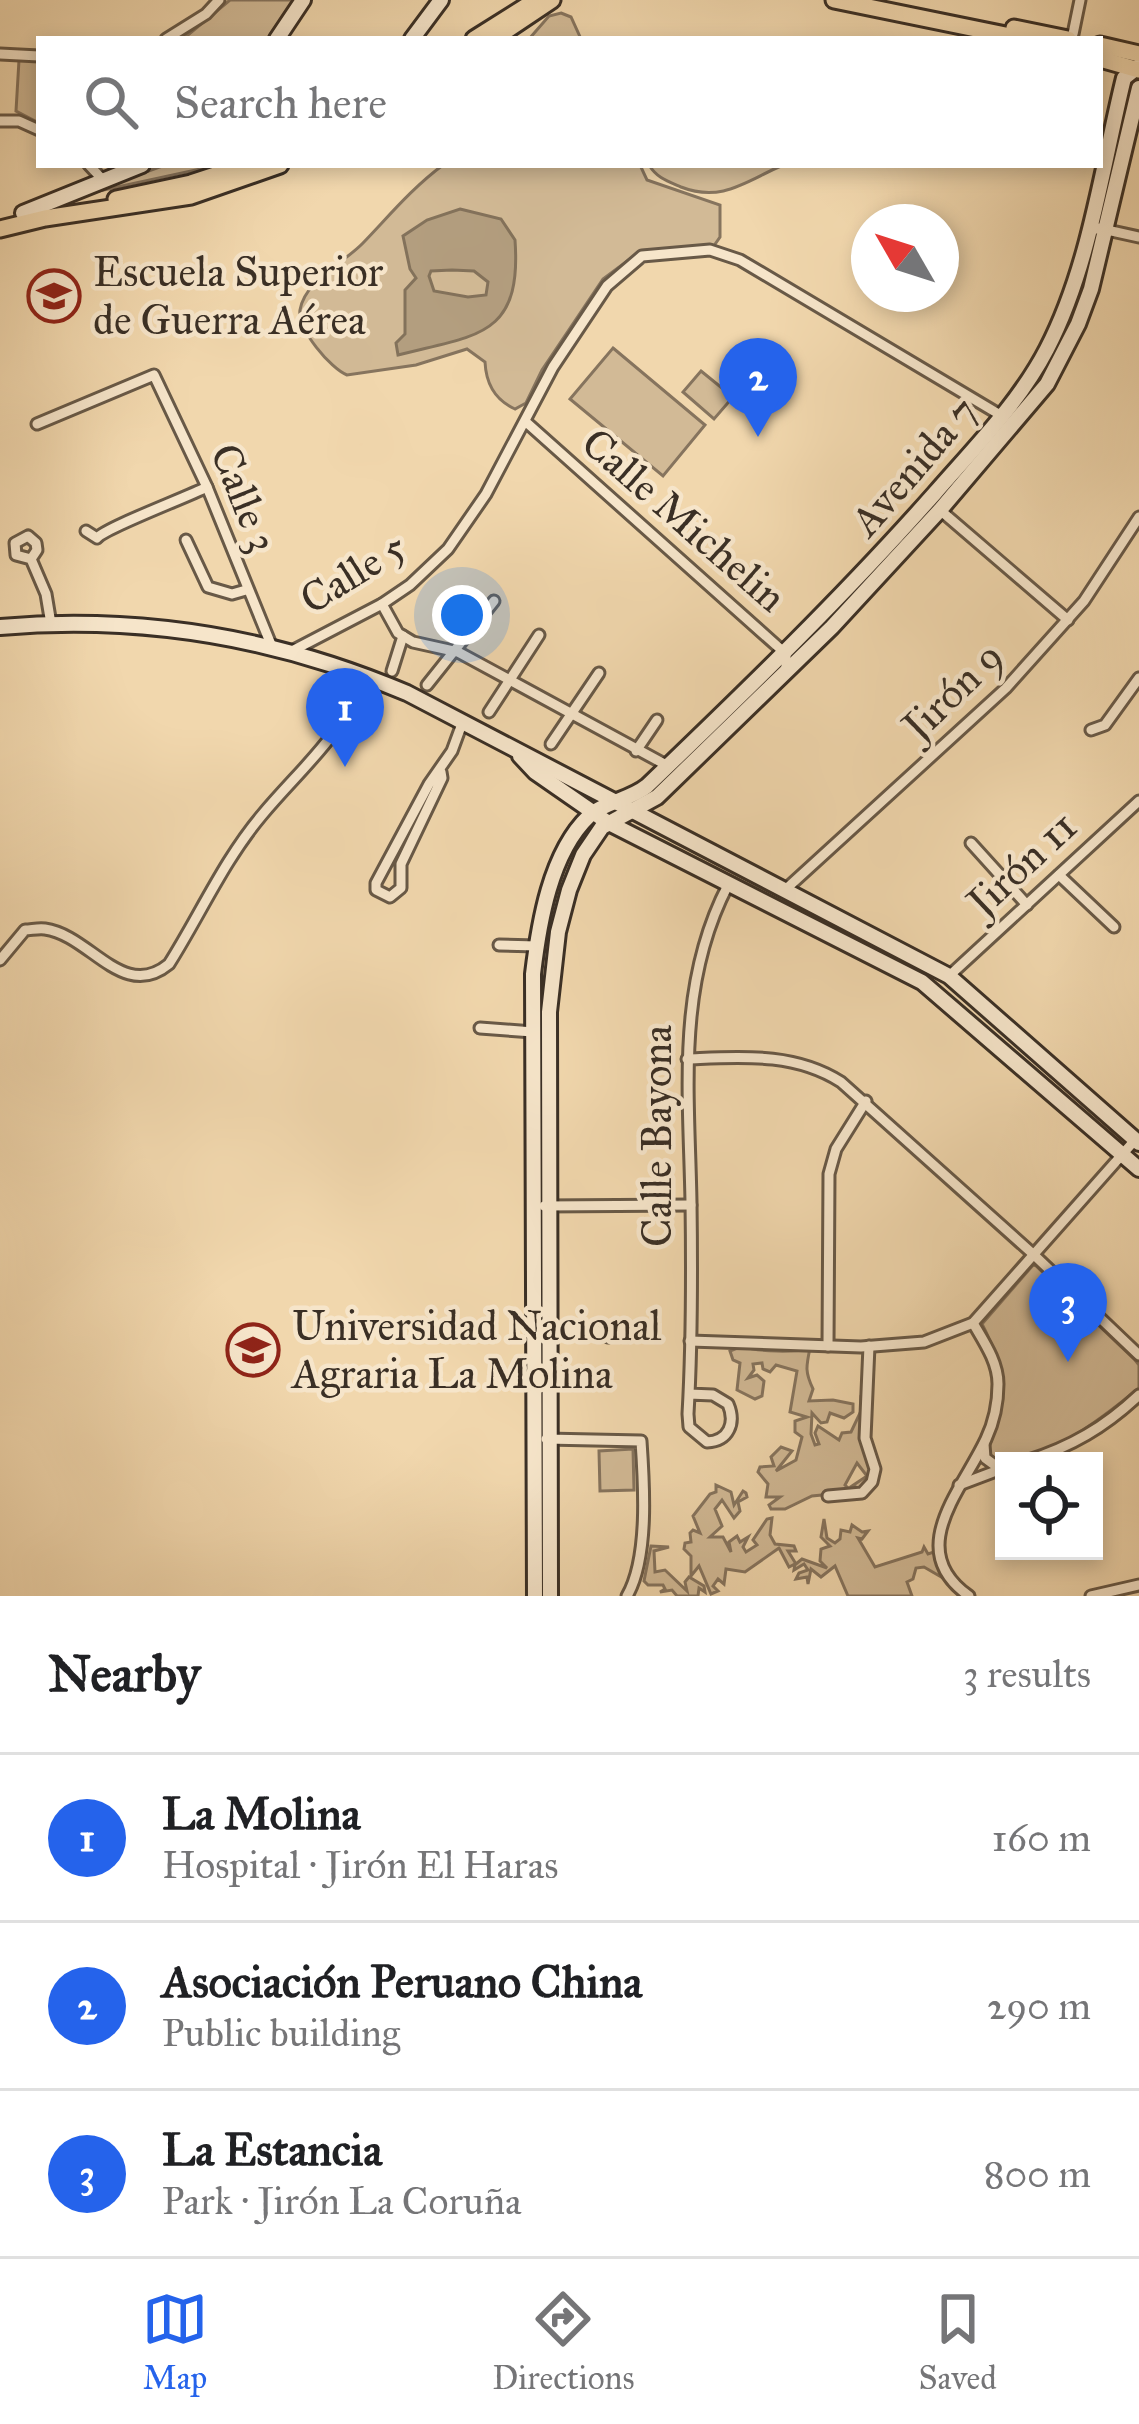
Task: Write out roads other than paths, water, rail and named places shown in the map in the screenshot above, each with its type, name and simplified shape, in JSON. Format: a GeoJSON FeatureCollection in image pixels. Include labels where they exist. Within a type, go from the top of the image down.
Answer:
{"type":"FeatureCollection","features":[{"type":"Feature","properties":{"kind":"main road"},"geometry":{"type":"LineString","coordinates":[[279,36],[303,0]]}},
{"type":"Feature","properties":{"kind":"main road"},"geometry":{"type":"LineString","coordinates":[[416,36],[441,0]]}},
{"type":"Feature","properties":{"kind":"main road"},"geometry":{"type":"LineString","coordinates":[[478,36],[536,0]]}},
{"type":"Feature","properties":{"kind":"main road"},"geometry":{"type":"LineString","coordinates":[[498,36],[552,0]]}},
{"type":"Feature","properties":{"kind":"main road"},"geometry":{"type":"LineString","coordinates":[[834,0],[1010,36]]}},
{"type":"Feature","properties":{"kind":"main road"},"geometry":{"type":"LineString","coordinates":[[882,0],[1056,36]]}},
{"type":"Feature","properties":{"kind":"main road"},"geometry":{"type":"LineString","coordinates":[[1103,47],[1137,64]]}},
{"type":"Feature","properties":{"kind":"main road"},"geometry":{"type":"LineString","coordinates":[[1103,59],[1137,64]]}},
{"type":"Feature","properties":{"kind":"main road","name":"Avenida 7"},"geometry":{"type":"LineString","coordinates":[[1103,164],[1124,78],[1137,64]]}},
{"type":"Feature","properties":{"kind":"main road","name":"Avenida 7"},"geometry":{"type":"LineString","coordinates":[[607,823],[633,813],[674,782],[786,672],[991,440],[1047,384],[1090,289],[1139,88]]}},
{"type":"Feature","properties":{"kind":"main road"},"geometry":{"type":"LineString","coordinates":[[0,226],[130,168]]}},
{"type":"Feature","properties":{"kind":"main road"},"geometry":{"type":"LineString","coordinates":[[23,213],[131,197],[236,168]]}},
{"type":"Feature","properties":{"kind":"main road"},"geometry":{"type":"LineString","coordinates":[[0,226],[191,196],[271,168]]}},
{"type":"Feature","properties":{"kind":"main road","name":"Avenida 7"},"geometry":{"type":"LineString","coordinates":[[592,813],[636,795],[786,654],[827,622],[940,510],[1033,374],[1061,319],[1102,168]]}},
{"type":"Feature","properties":{"kind":"main road"},"geometry":{"type":"LineString","coordinates":[[0,627],[168,628],[272,647],[365,675],[540,760],[614,804],[949,976],[1137,1142]]}},
{"type":"Feature","properties":{"kind":"main road"},"geometry":{"type":"LineString","coordinates":[[516,752],[535,772],[607,823],[922,982],[1139,1169]]}},
{"type":"Feature","properties":{"kind":"main road"},"geometry":{"type":"LineString","coordinates":[[535,1596],[551,1331],[537,946],[564,855],[592,813]]}},
{"type":"Feature","properties":{"kind":"main road"},"geometry":{"type":"LineString","coordinates":[[550,1596],[532,1206],[533,1032],[569,890],[583,854],[607,823]]}},
{"type":"Feature","properties":{"kind":"street"},"geometry":{"type":"LineString","coordinates":[[171,36],[219,0]]}},
{"type":"Feature","properties":{"kind":"street"},"geometry":{"type":"LineString","coordinates":[[1071,36],[1081,0]]}},
{"type":"Feature","properties":{"kind":"street"},"geometry":{"type":"LineString","coordinates":[[0,54],[36,56]]}},
{"type":"Feature","properties":{"kind":"street"},"geometry":{"type":"LineString","coordinates":[[0,122],[36,129]]}},
{"type":"Feature","properties":{"kind":"street"},"geometry":{"type":"LineString","coordinates":[[91,168],[101,179]]}},
{"type":"Feature","properties":{"kind":"street"},"geometry":{"type":"LineString","coordinates":[[1086,233],[1105,229],[1139,237]]}},
{"type":"Feature","properties":{"kind":"street","name":"Calle 5"},"geometry":{"type":"LineString","coordinates":[[290,652],[382,604],[448,549],[486,494],[553,368],[607,286],[642,256],[710,250],[740,260],[1002,416]]}},
{"type":"Feature","properties":{"kind":"street","name":"Calle 3"},"geometry":{"type":"LineString","coordinates":[[37,424],[154,375],[207,487],[272,647]]}},
{"type":"Feature","properties":{"kind":"street","name":"Calle Michelin"},"geometry":{"type":"LineString","coordinates":[[526,422],[786,654],[786,672]]}},
{"type":"Feature","properties":{"kind":"street"},"geometry":{"type":"LineString","coordinates":[[103,530],[207,487]]}},
{"type":"Feature","properties":{"kind":"street"},"geometry":{"type":"LineString","coordinates":[[940,510],[1068,620]]}},
{"type":"Feature","properties":{"kind":"street","name":"Jirón 9"},"geometry":{"type":"LineString","coordinates":[[786,889],[1006,688],[1068,620],[1139,517]]}},
{"type":"Feature","properties":{"kind":"street"},"geometry":{"type":"LineString","coordinates":[[186,540],[208,587],[232,594],[246,590]]}},
{"type":"Feature","properties":{"kind":"street"},"geometry":{"type":"LineString","coordinates":[[31,559],[46,594],[51,624]]}},
{"type":"Feature","properties":{"kind":"street"},"geometry":{"type":"LineString","coordinates":[[450,598],[472,626]]}},
{"type":"Feature","properties":{"kind":"street"},"geometry":{"type":"LineString","coordinates":[[427,685],[494,601]]}},
{"type":"Feature","properties":{"kind":"street"},"geometry":{"type":"LineString","coordinates":[[382,604],[398,633],[452,651],[510,679],[668,766]]}},
{"type":"Feature","properties":{"kind":"street"},"geometry":{"type":"LineString","coordinates":[[489,712],[539,635]]}},
{"type":"Feature","properties":{"kind":"street"},"geometry":{"type":"LineString","coordinates":[[392,671],[404,636]]}},
{"type":"Feature","properties":{"kind":"street"},"geometry":{"type":"LineString","coordinates":[[551,744],[599,673]]}},
{"type":"Feature","properties":{"kind":"street"},"geometry":{"type":"LineString","coordinates":[[0,960],[25,930],[45,928],[128,976],[157,974],[169,964],[230,858],[262,815],[336,734],[365,675]]}},
{"type":"Feature","properties":{"kind":"street"},"geometry":{"type":"LineString","coordinates":[[1091,730],[1105,725],[1139,678]]}},
{"type":"Feature","properties":{"kind":"street"},"geometry":{"type":"LineString","coordinates":[[636,751],[657,720]]}},
{"type":"Feature","properties":{"kind":"street"},"geometry":{"type":"LineString","coordinates":[[413,826],[401,863],[401,888],[397,895],[382,896],[376,883],[442,778],[463,721]]}},
{"type":"Feature","properties":{"kind":"street","name":"Jirón 11"},"geometry":{"type":"LineString","coordinates":[[949,976],[1138,805]]}},
{"type":"Feature","properties":{"kind":"street"},"geometry":{"type":"LineString","coordinates":[[971,843],[1027,904]]}},
{"type":"Feature","properties":{"kind":"street"},"geometry":{"type":"LineString","coordinates":[[1059,875],[1114,927]]}},
{"type":"Feature","properties":{"kind":"street","name":"Calle Bayona"},"geometry":{"type":"LineString","coordinates":[[689,1394],[712,1395],[728,1404],[732,1424],[727,1435],[707,1442],[689,1426],[687,1059],[696,965],[728,885]]}},
{"type":"Feature","properties":{"kind":"street"},"geometry":{"type":"LineString","coordinates":[[499,945],[537,946]]}},
{"type":"Feature","properties":{"kind":"street"},"geometry":{"type":"LineString","coordinates":[[480,1028],[533,1032]]}},
{"type":"Feature","properties":{"kind":"street"},"geometry":{"type":"LineString","coordinates":[[687,1059],[747,1057],[822,1070],[866,1101],[1139,1355]]}},
{"type":"Feature","properties":{"kind":"street"},"geometry":{"type":"LineString","coordinates":[[827,1346],[829,1174],[836,1149],[866,1101]]}},
{"type":"Feature","properties":{"kind":"street"},"geometry":{"type":"LineString","coordinates":[[690,1341],[869,1346],[924,1342],[973,1323],[1137,1142]]}},
{"type":"Feature","properties":{"kind":"street"},"geometry":{"type":"LineString","coordinates":[[532,1206],[691,1205]]}},
{"type":"Feature","properties":{"kind":"street"},"geometry":{"type":"LineString","coordinates":[[969,1596],[950,1581],[940,1547],[941,1526],[991,1427],[998,1378],[973,1323]]}},
{"type":"Feature","properties":{"kind":"street"},"geometry":{"type":"LineString","coordinates":[[551,1331],[597,1331],[608,1337]]}},
{"type":"Feature","properties":{"kind":"street"},"geometry":{"type":"LineString","coordinates":[[828,1496],[862,1493],[872,1482],[875,1469],[865,1438],[869,1346]]}},
{"type":"Feature","properties":{"kind":"street"},"geometry":{"type":"LineString","coordinates":[[1055,1452],[1095,1433],[1139,1395]]}},
{"type":"Feature","properties":{"kind":"street"},"geometry":{"type":"LineString","coordinates":[[543,1438],[641,1441],[641,1544],[627,1596]]}},
{"type":"Feature","properties":{"kind":"street"},"geometry":{"type":"LineString","coordinates":[[984,1444],[986,1458],[995,1464]]}},
{"type":"Feature","properties":{"kind":"street"},"geometry":{"type":"LineString","coordinates":[[959,1485],[995,1471]]}},
{"type":"Feature","properties":{"kind":"street"},"geometry":{"type":"LineString","coordinates":[[1090,1596],[1136,1588]]}},
{"type":"Feature","properties":{"kind":"place","name":"Escuela Superior de Guerra Aérea"},"geometry":{"type":"Point","coordinates":[54,296]}},
{"type":"Feature","properties":{"kind":"place","name":"Asociación Peruano China"},"geometry":{"type":"Point","coordinates":[758,437]}},
{"type":"Feature","properties":{"kind":"place","name":"La Molina"},"geometry":{"type":"Point","coordinates":[345,767]}},
{"type":"Feature","properties":{"kind":"place","name":"Universidad Nacional Agraria La Molina"},"geometry":{"type":"Point","coordinates":[253,1350]}},
{"type":"Feature","properties":{"kind":"place","name":"La Estancia"},"geometry":{"type":"Point","coordinates":[1068,1362]}}]}
